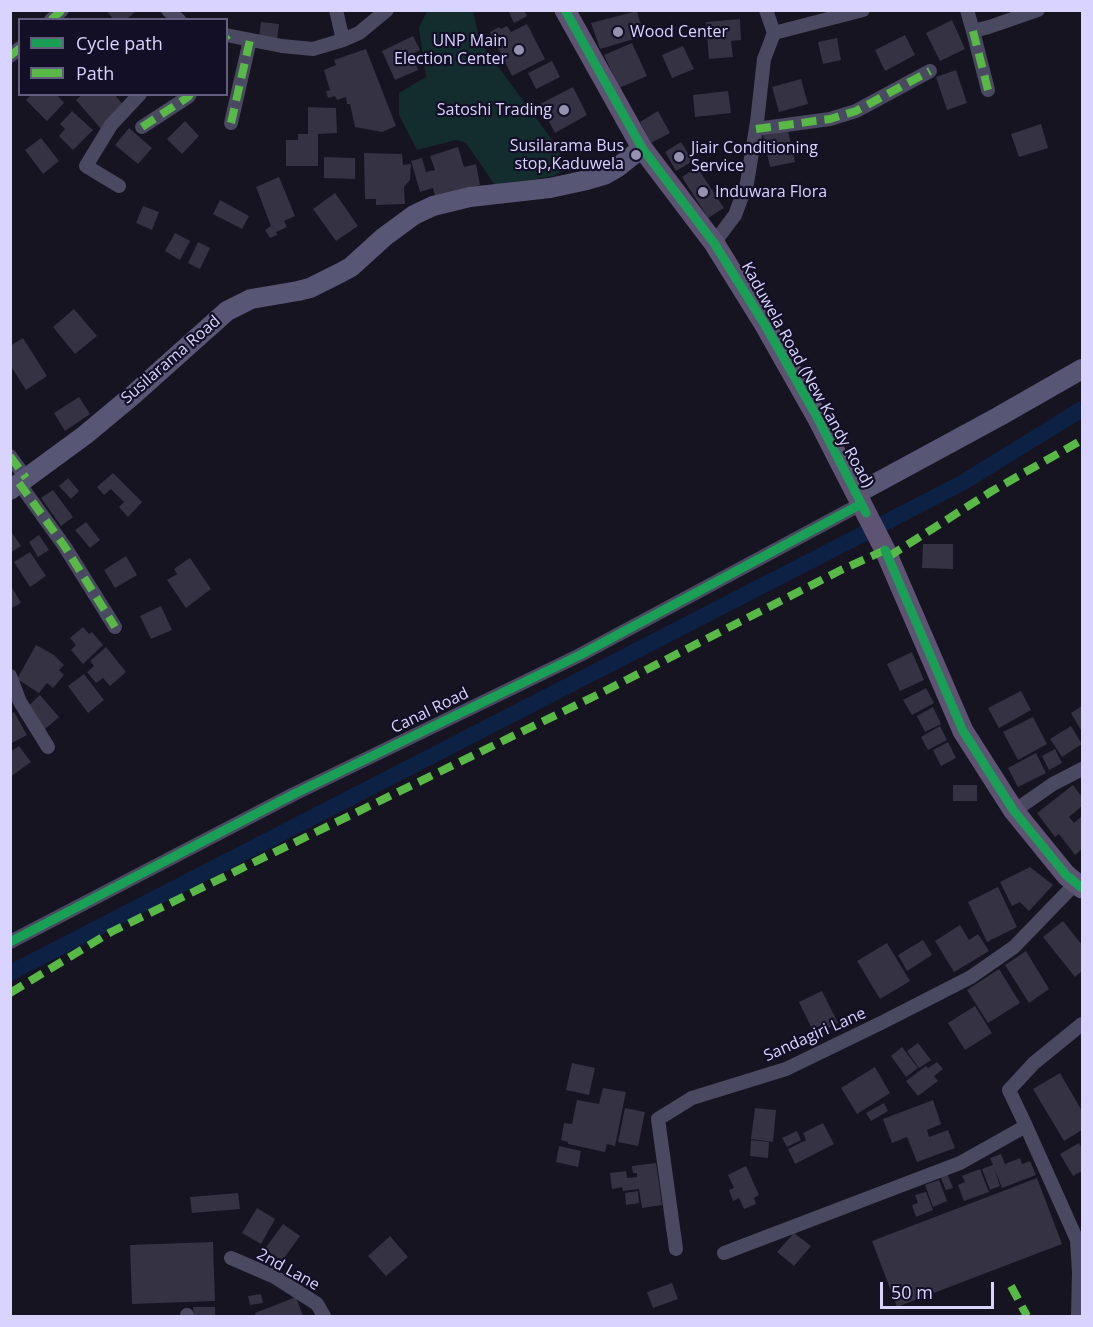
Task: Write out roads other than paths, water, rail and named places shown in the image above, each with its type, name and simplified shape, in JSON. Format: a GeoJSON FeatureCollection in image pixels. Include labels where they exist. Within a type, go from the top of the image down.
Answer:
{"type":"FeatureCollection","features":[{"type":"Feature","properties":{"kind":"main road","name":"Kaduwela Road (New Kandy Road)"},"geometry":{"type":"LineString","coordinates":[[565,10],[642,148],[714,243],[765,324],[817,417],[885,550],[963,730],[1014,810],[1066,875],[1079,885]]}},
{"type":"Feature","properties":{"kind":"street"},"geometry":{"type":"LineString","coordinates":[[336,10],[343,40]]}},
{"type":"Feature","properties":{"kind":"street"},"geometry":{"type":"LineString","coordinates":[[228,36],[313,50],[358,33],[387,10]]}},
{"type":"Feature","properties":{"kind":"street"},"geometry":{"type":"LineString","coordinates":[[714,243],[735,215],[747,183],[764,59],[774,33],[766,10]]}},
{"type":"Feature","properties":{"kind":"street"},"geometry":{"type":"LineString","coordinates":[[774,33],[863,10]]}},
{"type":"Feature","properties":{"kind":"street"},"geometry":{"type":"LineString","coordinates":[[967,10],[988,90]]}},
{"type":"Feature","properties":{"kind":"street"},"geometry":{"type":"LineString","coordinates":[[973,31],[1038,10]]}},
{"type":"Feature","properties":{"kind":"street"},"geometry":{"type":"LineString","coordinates":[[231,123],[250,40]]}},
{"type":"Feature","properties":{"kind":"street"},"geometry":{"type":"LineString","coordinates":[[756,129],[830,119],[856,111],[930,71]]}},
{"type":"Feature","properties":{"kind":"street"},"geometry":{"type":"LineString","coordinates":[[80,155],[138,96]]}},
{"type":"Feature","properties":{"kind":"street"},"geometry":{"type":"LineString","coordinates":[[142,127],[189,96]]}},
{"type":"Feature","properties":{"kind":"street"},"geometry":{"type":"LineString","coordinates":[[111,124],[86,166],[119,186]]}},
{"type":"Feature","properties":{"kind":"street","name":"Susilarama Road"},"geometry":{"type":"LineString","coordinates":[[19,484],[85,435],[227,311],[251,300],[310,288],[340,273],[351,267],[384,237],[414,216],[434,206],[470,197],[550,188],[587,180],[604,175],[618,167],[642,148]]}},
{"type":"Feature","properties":{"kind":"street"},"geometry":{"type":"LineString","coordinates":[[861,503],[998,417],[1083,369]]}},
{"type":"Feature","properties":{"kind":"street"},"geometry":{"type":"LineString","coordinates":[[10,456],[19,484],[65,547],[115,627]]}},
{"type":"Feature","properties":{"kind":"street","name":"Canal Road"},"geometry":{"type":"LineString","coordinates":[[10,942],[294,794],[580,655],[861,503]]}},
{"type":"Feature","properties":{"kind":"street"},"geometry":{"type":"LineString","coordinates":[[10,676],[20,702],[48,747]]}},
{"type":"Feature","properties":{"kind":"street"},"geometry":{"type":"LineString","coordinates":[[1014,810],[1053,784],[1083,769]]}},
{"type":"Feature","properties":{"kind":"street","name":"Sandagiri Lane"},"geometry":{"type":"LineString","coordinates":[[676,1249],[658,1119],[692,1098],[786,1069],[971,977],[1014,947],[1079,885]]}},
{"type":"Feature","properties":{"kind":"street"},"geometry":{"type":"LineString","coordinates":[[1078,1317],[1077,1240],[1009,1090],[1034,1063],[1083,1024]]}},
{"type":"Feature","properties":{"kind":"street"},"geometry":{"type":"LineString","coordinates":[[724,1253],[960,1163],[1026,1126]]}},
{"type":"Feature","properties":{"kind":"street","name":"2nd Lane"},"geometry":{"type":"LineString","coordinates":[[231,1258],[275,1277],[317,1304],[324,1317]]}},
{"type":"Feature","properties":{"kind":"waterway"},"geometry":{"type":"LineString","coordinates":[[10,973],[962,483],[1082,409]]}},
{"type":"Feature","properties":{"kind":"place","name":"Wood Center"},"geometry":{"type":"Point","coordinates":[618,32]}},
{"type":"Feature","properties":{"kind":"place","name":"UNP Main Election Center"},"geometry":{"type":"Point","coordinates":[519,50]}},
{"type":"Feature","properties":{"kind":"place","name":"Satoshi Trading"},"geometry":{"type":"Point","coordinates":[564,110]}},
{"type":"Feature","properties":{"kind":"place","name":"Susilarama Bus stop,Kaduwela"},"geometry":{"type":"Point","coordinates":[636,155]}},
{"type":"Feature","properties":{"kind":"place","name":"Jiair Conditioning Service"},"geometry":{"type":"Point","coordinates":[679,157]}},
{"type":"Feature","properties":{"kind":"place","name":"Induwara Flora"},"geometry":{"type":"Point","coordinates":[703,192]}}]}
